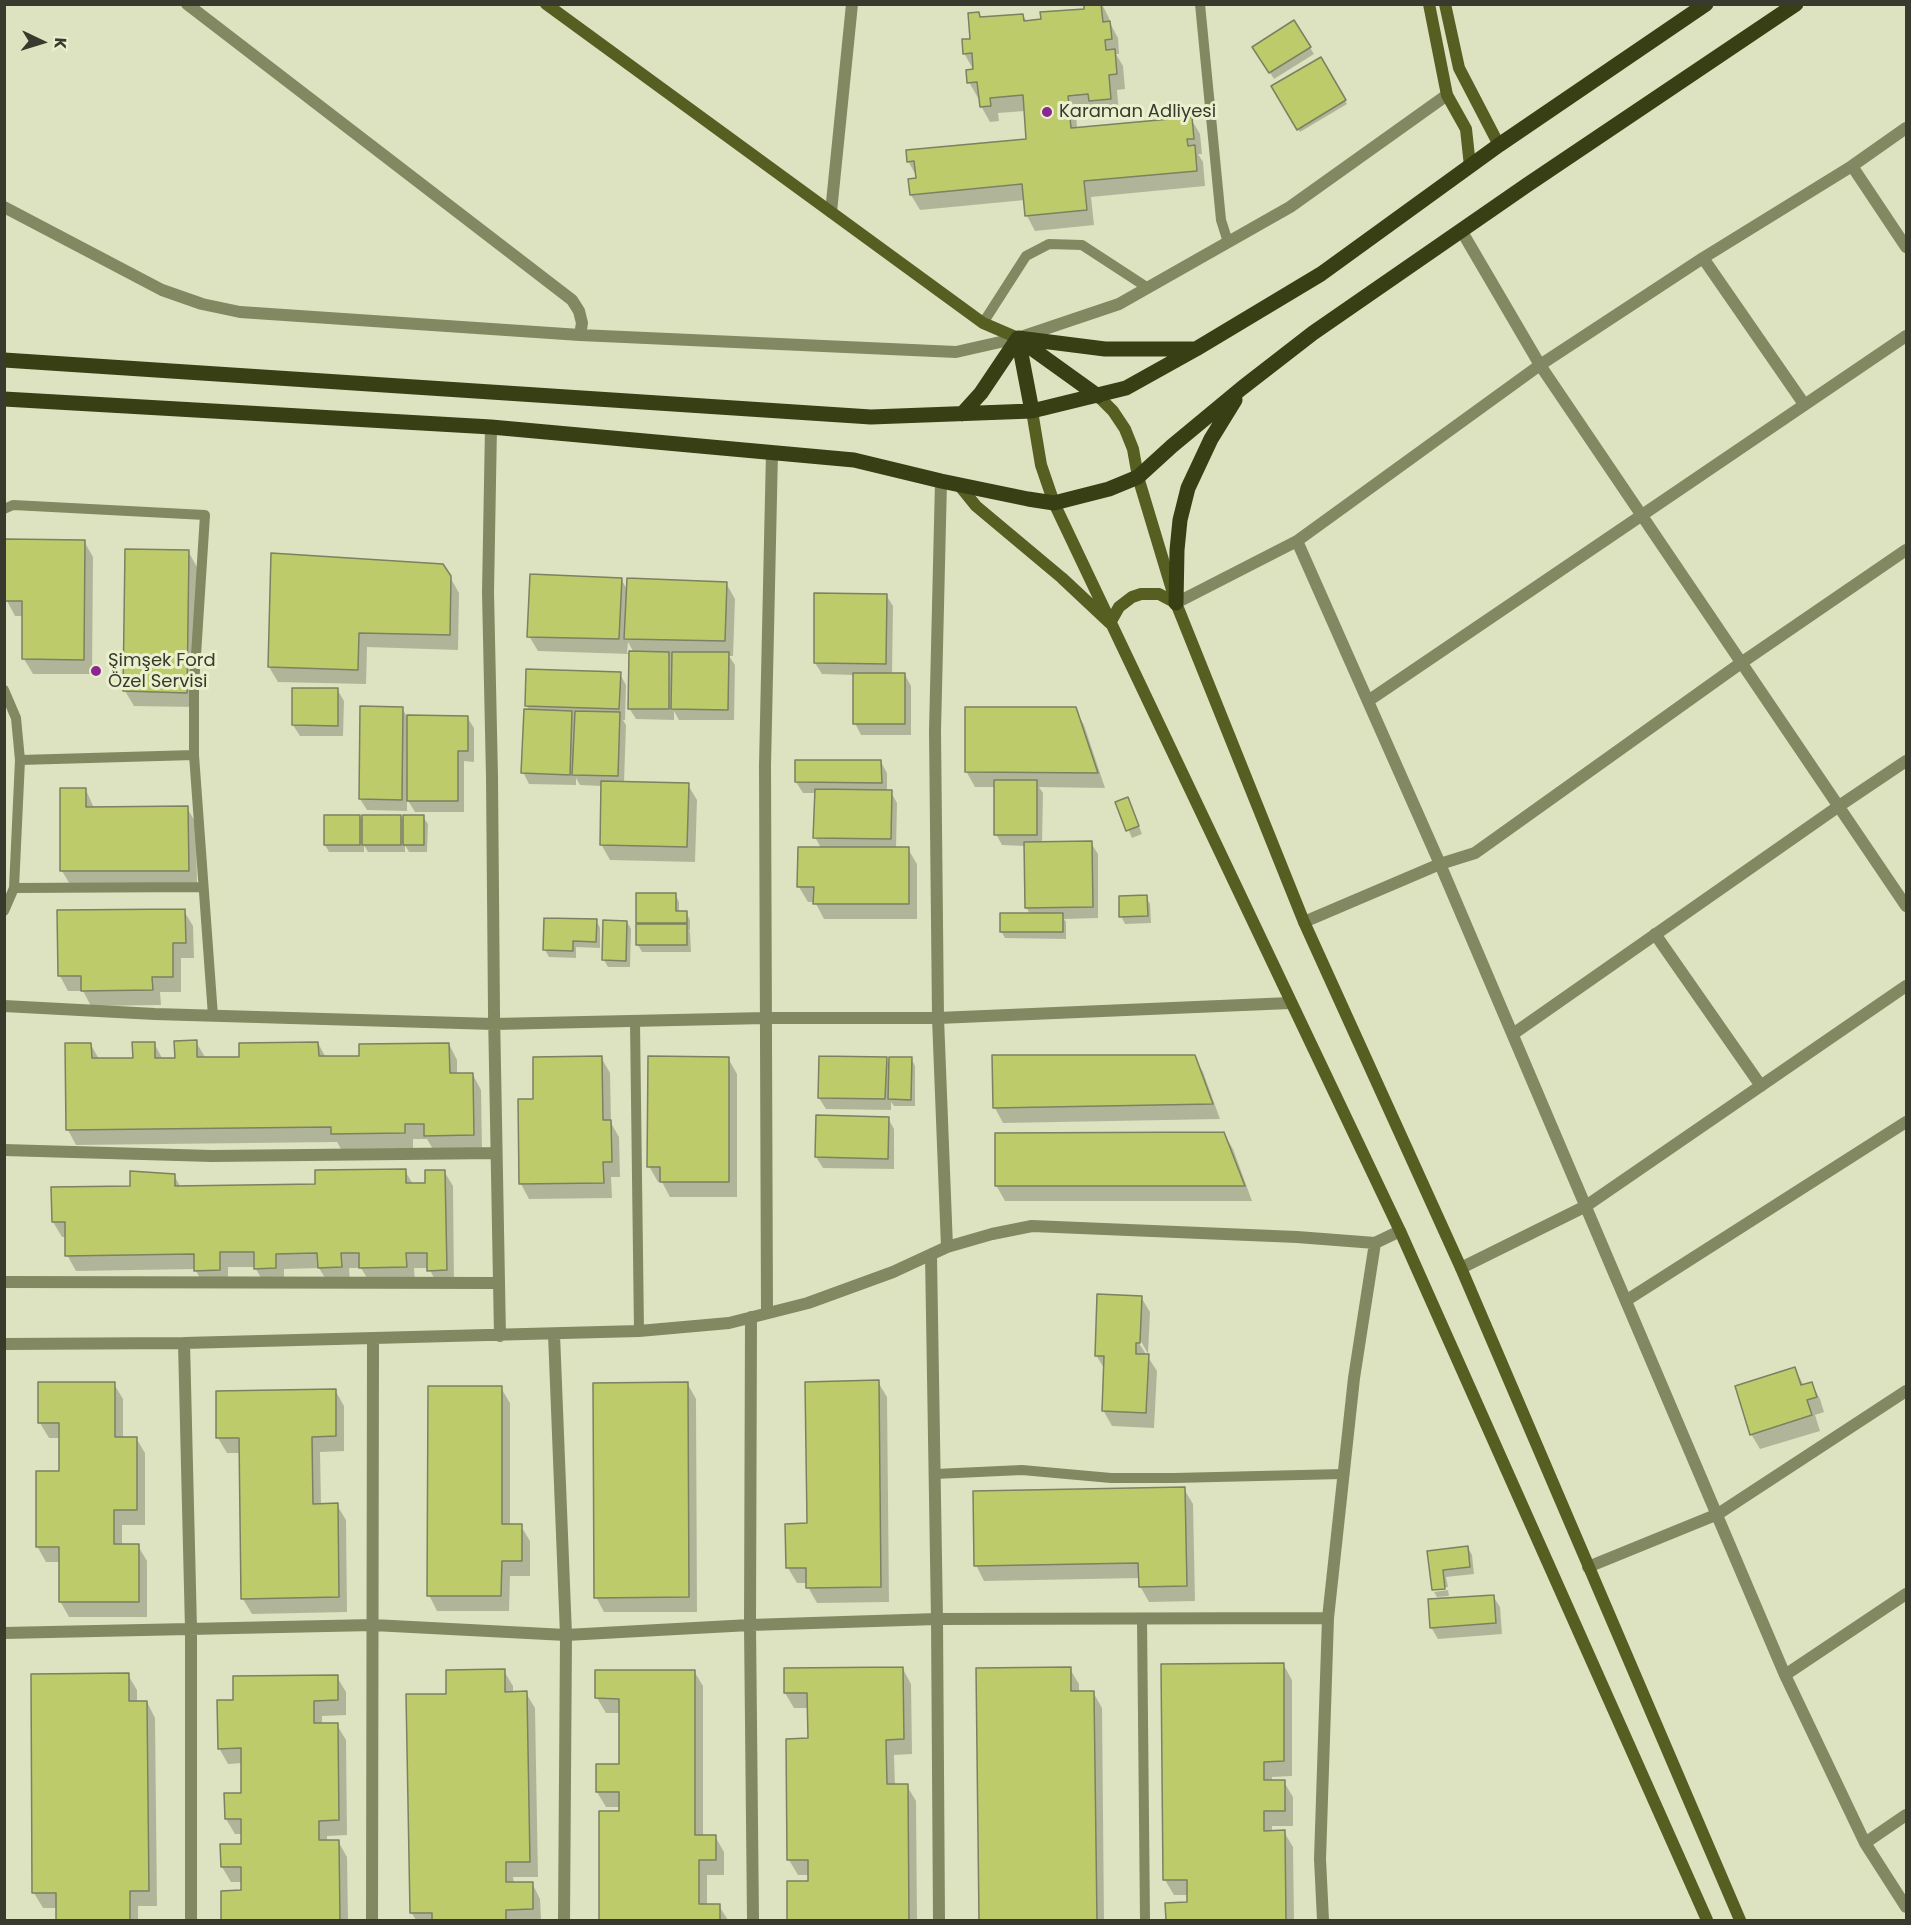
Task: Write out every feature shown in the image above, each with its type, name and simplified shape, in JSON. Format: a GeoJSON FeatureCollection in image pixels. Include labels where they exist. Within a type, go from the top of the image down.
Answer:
{"type":"FeatureCollection","features":[{"type":"Feature","properties":{"kind":"main road"},"geometry":{"type":"LineString","coordinates":[[546,4],[983,323],[1018,338],[1098,396],[1113,411],[1125,429],[1133,449],[1138,477],[1176,603],[1304,922],[1461,1268],[1740,1920]]}},
{"type":"Feature","properties":{"kind":"main road"},"geometry":{"type":"LineString","coordinates":[[1429,4],[1447,95],[1466,129],[1470,165]]}},
{"type":"Feature","properties":{"kind":"main road"},"geometry":{"type":"LineString","coordinates":[[1445,4],[1459,68],[1499,145]]}},
{"type":"Feature","properties":{"kind":"main road"},"geometry":{"type":"LineString","coordinates":[[4,360],[871,417],[1032,411],[1126,388],[1321,274],[1470,165],[1706,4]]}},
{"type":"Feature","properties":{"kind":"main road"},"geometry":{"type":"LineString","coordinates":[[4,399],[490,427],[854,460],[959,485],[1054,502],[1109,489],[1138,477],[1242,388],[1313,333],[1461,230],[1796,4]]}},
{"type":"Feature","properties":{"kind":"main road"},"geometry":{"type":"LineString","coordinates":[[1018,338],[1132,351],[1196,349]]}},
{"type":"Feature","properties":{"kind":"main road"},"geometry":{"type":"LineString","coordinates":[[1018,338],[1041,465],[1054,502],[1400,1231],[1707,1920]]}},
{"type":"Feature","properties":{"kind":"main road"},"geometry":{"type":"LineString","coordinates":[[962,414],[981,393],[1018,338]]}},
{"type":"Feature","properties":{"kind":"main road"},"geometry":{"type":"LineString","coordinates":[[1176,603],[1176,550],[1188,488],[1211,439],[1242,388]]}},
{"type":"Feature","properties":{"kind":"main road"},"geometry":{"type":"LineString","coordinates":[[959,485],[976,507],[1084,597],[1110,622]]}},
{"type":"Feature","properties":{"kind":"main road"},"geometry":{"type":"LineString","coordinates":[[1110,622],[1125,601],[1141,594],[1159,594],[1176,603]]}},
{"type":"Feature","properties":{"kind":"street"},"geometry":{"type":"LineString","coordinates":[[187,4],[572,300],[579,311],[582,323],[580,335]]}},
{"type":"Feature","properties":{"kind":"street"},"geometry":{"type":"LineString","coordinates":[[831,212],[852,4]]}},
{"type":"Feature","properties":{"kind":"street"},"geometry":{"type":"LineString","coordinates":[[4,207],[162,291],[202,304],[240,312],[580,335],[956,352],[1018,338],[1119,304],[1290,207],[1447,95]]}},
{"type":"Feature","properties":{"kind":"street"},"geometry":{"type":"LineString","coordinates":[[1176,603],[1297,541],[1540,365],[1703,258],[1852,166],[1906,128]]}},
{"type":"Feature","properties":{"kind":"street"},"geometry":{"type":"LineString","coordinates":[[1852,166],[1906,247]]}},
{"type":"Feature","properties":{"kind":"street"},"geometry":{"type":"LineString","coordinates":[[1461,230],[1540,365],[1906,906]]}},
{"type":"Feature","properties":{"kind":"street"},"geometry":{"type":"LineString","coordinates":[[1703,258],[1804,405]]}},
{"type":"Feature","properties":{"kind":"street"},"geometry":{"type":"LineString","coordinates":[[1368,700],[1906,336]]}},
{"type":"Feature","properties":{"kind":"street"},"geometry":{"type":"LineString","coordinates":[[490,427],[488,592],[500,1336]]}},
{"type":"Feature","properties":{"kind":"street"},"geometry":{"type":"LineString","coordinates":[[767,1313],[765,765],[772,452]]}},
{"type":"Feature","properties":{"kind":"street"},"geometry":{"type":"LineString","coordinates":[[941,481],[935,730],[938,1018],[947,1247]]}},
{"type":"Feature","properties":{"kind":"street"},"geometry":{"type":"LineString","coordinates":[[1297,541],[1440,864],[1785,1675],[1865,1844],[1906,1907]]}},
{"type":"Feature","properties":{"kind":"street"},"geometry":{"type":"LineString","coordinates":[[1304,922],[1440,864],[1475,853],[1741,663],[1906,550]]}},
{"type":"Feature","properties":{"kind":"street"},"geometry":{"type":"LineString","coordinates":[[1513,1034],[1839,806],[1906,762]]}},
{"type":"Feature","properties":{"kind":"street"},"geometry":{"type":"LineString","coordinates":[[1655,934],[1761,1086]]}},
{"type":"Feature","properties":{"kind":"street"},"geometry":{"type":"LineString","coordinates":[[1461,1268],[1586,1206],[1906,986]]}},
{"type":"Feature","properties":{"kind":"street"},"geometry":{"type":"LineString","coordinates":[[4,1006],[213,1016],[494,1024],[766,1018],[938,1018],[1290,1003]]}},
{"type":"Feature","properties":{"kind":"street"},"geometry":{"type":"LineString","coordinates":[[1627,1300],[1906,1122]]}},
{"type":"Feature","properties":{"kind":"street"},"geometry":{"type":"LineString","coordinates":[[4,1150],[212,1156],[496,1153]]}},
{"type":"Feature","properties":{"kind":"street"},"geometry":{"type":"LineString","coordinates":[[4,1344],[184,1343],[639,1331],[729,1323],[808,1304],[893,1272],[947,1247],[992,1234],[1032,1226],[1285,1236],[1374,1243],[1400,1231]]}},
{"type":"Feature","properties":{"kind":"street"},"geometry":{"type":"LineString","coordinates":[[1323,1920],[1320,1858],[1328,1618],[1354,1378],[1374,1243]]}},
{"type":"Feature","properties":{"kind":"street"},"geometry":{"type":"LineString","coordinates":[[931,1255],[938,1619],[939,1920]]}},
{"type":"Feature","properties":{"kind":"street"},"geometry":{"type":"LineString","coordinates":[[4,1282],[499,1283]]}},
{"type":"Feature","properties":{"kind":"street"},"geometry":{"type":"LineString","coordinates":[[751,1317],[750,1625],[753,1920]]}},
{"type":"Feature","properties":{"kind":"street"},"geometry":{"type":"LineString","coordinates":[[554,1334],[566,1635],[564,1920]]}},
{"type":"Feature","properties":{"kind":"street"},"geometry":{"type":"LineString","coordinates":[[372,1920],[373,1339]]}},
{"type":"Feature","properties":{"kind":"street"},"geometry":{"type":"LineString","coordinates":[[184,1343],[191,1629],[191,1920]]}},
{"type":"Feature","properties":{"kind":"street"},"geometry":{"type":"LineString","coordinates":[[1588,1567],[1718,1514],[1906,1391]]}},
{"type":"Feature","properties":{"kind":"street"},"geometry":{"type":"LineString","coordinates":[[1785,1675],[1906,1594]]}},
{"type":"Feature","properties":{"kind":"street"},"geometry":{"type":"LineString","coordinates":[[4,1633],[373,1625],[566,1635],[750,1625],[938,1619],[1328,1618]]}},
{"type":"Feature","properties":{"kind":"street"},"geometry":{"type":"LineString","coordinates":[[1865,1844],[1906,1815]]}},
{"type":"Feature","properties":{"kind":"lane"},"geometry":{"type":"LineString","coordinates":[[1200,4],[1221,220],[1228,242]]}},
{"type":"Feature","properties":{"kind":"lane"},"geometry":{"type":"LineString","coordinates":[[983,323],[1026,256],[1049,244],[1082,245],[1148,288]]}},
{"type":"Feature","properties":{"kind":"lane"},"geometry":{"type":"LineString","coordinates":[[4,509],[13,505],[205,515],[194,686],[194,755],[213,1016]]}},
{"type":"Feature","properties":{"kind":"lane"},"geometry":{"type":"LineString","coordinates":[[4,690],[16,718],[20,760],[14,888],[4,911]]}},
{"type":"Feature","properties":{"kind":"lane"},"geometry":{"type":"LineString","coordinates":[[20,760],[194,755]]}},
{"type":"Feature","properties":{"kind":"lane"},"geometry":{"type":"LineString","coordinates":[[14,888],[203,887]]}},
{"type":"Feature","properties":{"kind":"lane"},"geometry":{"type":"LineString","coordinates":[[635,1022],[639,1331]]}},
{"type":"Feature","properties":{"kind":"lane"},"geometry":{"type":"LineString","coordinates":[[935,1474],[1022,1470],[1111,1478],[1174,1479],[1343,1474]]}},
{"type":"Feature","properties":{"kind":"lane"},"geometry":{"type":"LineString","coordinates":[[1142,1618],[1145,1920]]}},
{"type":"Feature","properties":{"kind":"building","name":"Karaman Adliyesi"},"geometry":{"type":"Polygon","coordinates":[[[1084,4],[1101,4],[1103,22],[1110,21],[1112,39],[1105,40],[1106,50],[1115,49],[1117,74],[1109,75],[1111,99],[1089,101],[1088,94],[1068,96],[1071,128],[1192,117],[1194,139],[1187,139],[1188,146],[1195,145],[1197,171],[1084,181],[1087,210],[1025,216],[1022,184],[910,195],[908,179],[916,178],[914,161],[907,162],[906,150],[1026,139],[1023,95],[990,98],[991,106],[980,107],[977,82],[967,83],[966,70],[973,69],[972,53],[963,54],[962,39],[970,39],[968,13],[979,12],[980,17],[1023,14],[1024,21],[1041,19],[1040,12],[1084,9],[1084,4]]]}},
{"type":"Feature","properties":{"kind":"building"},"geometry":{"type":"Polygon","coordinates":[[[1294,20],[1311,47],[1269,73],[1252,47],[1294,20]]]}},
{"type":"Feature","properties":{"kind":"building"},"geometry":{"type":"Polygon","coordinates":[[[1321,57],[1346,100],[1297,130],[1271,86],[1321,57]]]}},
{"type":"Feature","properties":{"kind":"building"},"geometry":{"type":"Polygon","coordinates":[[[5,539],[85,540],[84,660],[22,659],[22,601],[5,601],[5,539]]]}},
{"type":"Feature","properties":{"kind":"building"},"geometry":{"type":"Polygon","coordinates":[[[125,549],[189,550],[187,693],[123,691],[125,549]]]}},
{"type":"Feature","properties":{"kind":"building"},"geometry":{"type":"Polygon","coordinates":[[[271,553],[443,564],[451,576],[450,635],[359,633],[358,670],[268,667],[271,553]]]}},
{"type":"Feature","properties":{"kind":"building"},"geometry":{"type":"Polygon","coordinates":[[[530,574],[622,578],[619,639],[527,637],[530,574]]]}},
{"type":"Feature","properties":{"kind":"building"},"geometry":{"type":"Polygon","coordinates":[[[627,578],[727,582],[725,641],[624,639],[627,578]]]}},
{"type":"Feature","properties":{"kind":"building"},"geometry":{"type":"Polygon","coordinates":[[[814,593],[887,594],[886,664],[814,663],[814,593]]]}},
{"type":"Feature","properties":{"kind":"building"},"geometry":{"type":"Polygon","coordinates":[[[629,651],[669,652],[669,709],[628,709],[629,651]]]}},
{"type":"Feature","properties":{"kind":"building"},"geometry":{"type":"Polygon","coordinates":[[[672,652],[729,652],[728,710],[671,709],[672,652]]]}},
{"type":"Feature","properties":{"kind":"building"},"geometry":{"type":"Polygon","coordinates":[[[526,669],[621,672],[619,709],[525,706],[526,669]]]}},
{"type":"Feature","properties":{"kind":"building"},"geometry":{"type":"Polygon","coordinates":[[[853,673],[905,673],[905,724],[853,724],[853,673]]]}},
{"type":"Feature","properties":{"kind":"building"},"geometry":{"type":"Polygon","coordinates":[[[292,688],[338,688],[338,726],[292,725],[292,688]]]}},
{"type":"Feature","properties":{"kind":"building"},"geometry":{"type":"Polygon","coordinates":[[[360,706],[403,707],[402,800],[359,799],[360,706]]]}},
{"type":"Feature","properties":{"kind":"building"},"geometry":{"type":"Polygon","coordinates":[[[965,707],[1076,707],[1098,773],[965,772],[965,707]]]}},
{"type":"Feature","properties":{"kind":"building"},"geometry":{"type":"Polygon","coordinates":[[[524,709],[572,711],[570,775],[521,773],[524,709]]]}},
{"type":"Feature","properties":{"kind":"building"},"geometry":{"type":"Polygon","coordinates":[[[575,711],[620,712],[618,776],[572,775],[575,711]]]}},
{"type":"Feature","properties":{"kind":"building"},"geometry":{"type":"Polygon","coordinates":[[[407,715],[468,716],[468,751],[458,751],[458,801],[407,801],[407,715]]]}},
{"type":"Feature","properties":{"kind":"building"},"geometry":{"type":"Polygon","coordinates":[[[795,760],[881,760],[882,783],[795,782],[795,760]]]}},
{"type":"Feature","properties":{"kind":"building"},"geometry":{"type":"Polygon","coordinates":[[[994,780],[1037,780],[1037,835],[994,835],[994,780]]]}},
{"type":"Feature","properties":{"kind":"building"},"geometry":{"type":"Polygon","coordinates":[[[601,781],[689,783],[687,847],[600,845],[601,781]]]}},
{"type":"Feature","properties":{"kind":"building"},"geometry":{"type":"Polygon","coordinates":[[[60,788],[86,788],[86,807],[188,806],[189,871],[60,871],[60,788]]]}},
{"type":"Feature","properties":{"kind":"building"},"geometry":{"type":"Polygon","coordinates":[[[815,789],[892,790],[891,839],[813,838],[815,789]]]}},
{"type":"Feature","properties":{"kind":"building"},"geometry":{"type":"Polygon","coordinates":[[[1128,797],[1139,826],[1126,831],[1115,802],[1128,797]]]}},
{"type":"Feature","properties":{"kind":"building"},"geometry":{"type":"Polygon","coordinates":[[[324,815],[360,815],[360,845],[324,845],[324,815]]]}},
{"type":"Feature","properties":{"kind":"building"},"geometry":{"type":"Polygon","coordinates":[[[362,815],[401,815],[401,845],[362,845],[362,815]]]}},
{"type":"Feature","properties":{"kind":"building"},"geometry":{"type":"Polygon","coordinates":[[[403,815],[424,815],[424,845],[403,845],[403,815]]]}},
{"type":"Feature","properties":{"kind":"building"},"geometry":{"type":"Polygon","coordinates":[[[1092,841],[1093,907],[1025,908],[1024,842],[1092,841]]]}},
{"type":"Feature","properties":{"kind":"building"},"geometry":{"type":"Polygon","coordinates":[[[798,847],[909,847],[909,904],[813,904],[814,887],[797,887],[798,847]]]}},
{"type":"Feature","properties":{"kind":"building"},"geometry":{"type":"Polygon","coordinates":[[[636,893],[676,893],[676,911],[687,911],[687,923],[636,923],[636,893]]]}},
{"type":"Feature","properties":{"kind":"building"},"geometry":{"type":"Polygon","coordinates":[[[1147,895],[1148,916],[1119,917],[1119,896],[1147,895]]]}},
{"type":"Feature","properties":{"kind":"building"},"geometry":{"type":"Polygon","coordinates":[[[185,909],[186,943],[173,943],[173,977],[152,977],[153,990],[81,991],[81,976],[58,976],[57,910],[185,909]]]}},
{"type":"Feature","properties":{"kind":"building"},"geometry":{"type":"Polygon","coordinates":[[[1000,913],[1063,913],[1063,932],[1000,932],[1000,913]]]}},
{"type":"Feature","properties":{"kind":"building"},"geometry":{"type":"Polygon","coordinates":[[[544,918],[597,919],[596,942],[573,941],[573,951],[543,950],[544,918]]]}},
{"type":"Feature","properties":{"kind":"building"},"geometry":{"type":"Polygon","coordinates":[[[603,920],[627,921],[626,961],[602,960],[603,920]]]}},
{"type":"Feature","properties":{"kind":"building"},"geometry":{"type":"Polygon","coordinates":[[[636,924],[687,924],[687,945],[636,945],[636,924]]]}},
{"type":"Feature","properties":{"kind":"building"},"geometry":{"type":"Polygon","coordinates":[[[197,1040],[197,1057],[239,1057],[239,1043],[318,1042],[319,1056],[359,1056],[359,1044],[449,1043],[450,1073],[473,1073],[474,1135],[424,1136],[424,1124],[405,1124],[405,1133],[331,1134],[331,1127],[66,1130],[65,1043],[91,1043],[92,1058],[133,1058],[132,1042],[155,1042],[155,1058],[175,1058],[174,1041],[197,1040]]]}},
{"type":"Feature","properties":{"kind":"building"},"geometry":{"type":"Polygon","coordinates":[[[992,1055],[1195,1055],[1213,1104],[993,1108],[992,1055]]]}},
{"type":"Feature","properties":{"kind":"building"},"geometry":{"type":"Polygon","coordinates":[[[602,1056],[603,1120],[611,1120],[612,1162],[603,1162],[604,1183],[519,1184],[518,1099],[533,1099],[533,1057],[602,1056]]]}},
{"type":"Feature","properties":{"kind":"building"},"geometry":{"type":"Polygon","coordinates":[[[648,1056],[729,1057],[729,1182],[660,1182],[660,1167],[647,1167],[648,1056]]]}},
{"type":"Feature","properties":{"kind":"building"},"geometry":{"type":"Polygon","coordinates":[[[819,1056],[887,1057],[885,1099],[818,1098],[819,1056]]]}},
{"type":"Feature","properties":{"kind":"building"},"geometry":{"type":"Polygon","coordinates":[[[889,1057],[912,1057],[911,1100],[888,1099],[889,1057]]]}},
{"type":"Feature","properties":{"kind":"building"},"geometry":{"type":"Polygon","coordinates":[[[816,1115],[889,1117],[888,1159],[815,1157],[816,1115]]]}},
{"type":"Feature","properties":{"kind":"building"},"geometry":{"type":"Polygon","coordinates":[[[1224,1132],[1245,1186],[995,1186],[995,1133],[1224,1132]]]}},
{"type":"Feature","properties":{"kind":"building"},"geometry":{"type":"Polygon","coordinates":[[[406,1169],[406,1183],[425,1183],[425,1170],[445,1170],[447,1270],[427,1271],[427,1253],[406,1253],[407,1267],[359,1268],[359,1253],[341,1253],[342,1267],[318,1268],[317,1253],[276,1254],[276,1268],[254,1269],[254,1252],[220,1252],[220,1270],[194,1271],[194,1254],[65,1256],[65,1222],[52,1222],[51,1187],[130,1186],[130,1171],[175,1174],[175,1186],[315,1184],[315,1170],[406,1169]]]}},
{"type":"Feature","properties":{"kind":"building"},"geometry":{"type":"Polygon","coordinates":[[[1097,1294],[1142,1296],[1140,1343],[1136,1343],[1136,1354],[1149,1354],[1146,1413],[1102,1411],[1104,1356],[1095,1356],[1097,1294]]]}},
{"type":"Feature","properties":{"kind":"building"},"geometry":{"type":"Polygon","coordinates":[[[1795,1367],[1801,1385],[1812,1382],[1817,1397],[1807,1400],[1812,1415],[1750,1435],[1735,1386],[1795,1367]]]}},
{"type":"Feature","properties":{"kind":"building"},"geometry":{"type":"Polygon","coordinates":[[[879,1380],[881,1587],[806,1588],[806,1568],[786,1568],[785,1524],[807,1523],[805,1382],[879,1380]]]}},
{"type":"Feature","properties":{"kind":"building"},"geometry":{"type":"Polygon","coordinates":[[[38,1382],[115,1382],[115,1437],[137,1437],[137,1510],[114,1510],[114,1544],[139,1544],[139,1602],[59,1602],[59,1547],[36,1547],[36,1471],[59,1471],[59,1423],[38,1423],[38,1382]]]}},
{"type":"Feature","properties":{"kind":"building"},"geometry":{"type":"Polygon","coordinates":[[[688,1382],[689,1597],[594,1598],[593,1383],[688,1382]]]}},
{"type":"Feature","properties":{"kind":"building"},"geometry":{"type":"Polygon","coordinates":[[[428,1386],[502,1386],[502,1524],[522,1524],[522,1561],[502,1561],[501,1596],[427,1596],[428,1386]]]}},
{"type":"Feature","properties":{"kind":"building"},"geometry":{"type":"Polygon","coordinates":[[[336,1389],[336,1436],[312,1437],[313,1504],[338,1503],[339,1597],[241,1599],[239,1438],[216,1438],[216,1391],[336,1389]]]}},
{"type":"Feature","properties":{"kind":"building"},"geometry":{"type":"Polygon","coordinates":[[[1185,1487],[1187,1586],[1139,1587],[1138,1563],[974,1566],[973,1491],[1185,1487]]]}},
{"type":"Feature","properties":{"kind":"building"},"geometry":{"type":"Polygon","coordinates":[[[1468,1546],[1470,1567],[1443,1570],[1445,1589],[1432,1590],[1427,1551],[1468,1546]]]}},
{"type":"Feature","properties":{"kind":"building"},"geometry":{"type":"Polygon","coordinates":[[[1494,1595],[1496,1623],[1430,1628],[1428,1599],[1494,1595]]]}},
{"type":"Feature","properties":{"kind":"building"},"geometry":{"type":"Polygon","coordinates":[[[1284,1663],[1284,1761],[1264,1762],[1264,1780],[1285,1780],[1285,1811],[1264,1811],[1264,1831],[1285,1830],[1286,1920],[1166,1920],[1165,1903],[1187,1902],[1187,1880],[1163,1880],[1161,1664],[1284,1663]]]}},
{"type":"Feature","properties":{"kind":"building"},"geometry":{"type":"Polygon","coordinates":[[[903,1667],[904,1739],[886,1740],[887,1784],[908,1784],[909,1920],[787,1920],[787,1881],[808,1881],[808,1860],[787,1860],[786,1739],[808,1738],[807,1693],[784,1693],[784,1668],[903,1667]]]}},
{"type":"Feature","properties":{"kind":"building"},"geometry":{"type":"Polygon","coordinates":[[[1071,1667],[1071,1691],[1094,1691],[1097,1920],[979,1920],[976,1668],[1071,1667]]]}},
{"type":"Feature","properties":{"kind":"building"},"geometry":{"type":"Polygon","coordinates":[[[505,1669],[505,1692],[527,1691],[530,1862],[506,1862],[506,1882],[533,1882],[533,1909],[506,1910],[506,1920],[432,1920],[432,1913],[410,1913],[406,1694],[446,1694],[446,1670],[505,1669]]]}},
{"type":"Feature","properties":{"kind":"building"},"geometry":{"type":"Polygon","coordinates":[[[595,1670],[695,1670],[695,1835],[716,1835],[716,1860],[699,1860],[699,1904],[720,1904],[720,1920],[599,1920],[599,1811],[619,1811],[619,1792],[596,1792],[596,1764],[619,1764],[619,1699],[595,1698],[595,1670]]]}},
{"type":"Feature","properties":{"kind":"building"},"geometry":{"type":"Polygon","coordinates":[[[129,1673],[129,1701],[147,1701],[149,1891],[130,1891],[130,1920],[56,1920],[56,1893],[32,1893],[31,1674],[129,1673]]]}},
{"type":"Feature","properties":{"kind":"building"},"geometry":{"type":"Polygon","coordinates":[[[338,1675],[338,1700],[314,1701],[314,1723],[338,1723],[339,1820],[319,1821],[319,1840],[339,1840],[340,1920],[221,1920],[221,1891],[241,1890],[241,1867],[221,1867],[220,1844],[241,1844],[241,1819],[225,1819],[224,1793],[241,1793],[241,1748],[218,1749],[217,1700],[233,1700],[233,1676],[338,1675]]]}},
{"type":"Feature","properties":{"kind":"place","name":"Karaman Adliyesi"},"geometry":{"type":"Point","coordinates":[1047,112]}},
{"type":"Feature","properties":{"kind":"place","name":"Şimşek Ford Özel Servisi"},"geometry":{"type":"Point","coordinates":[96,671]}}]}
